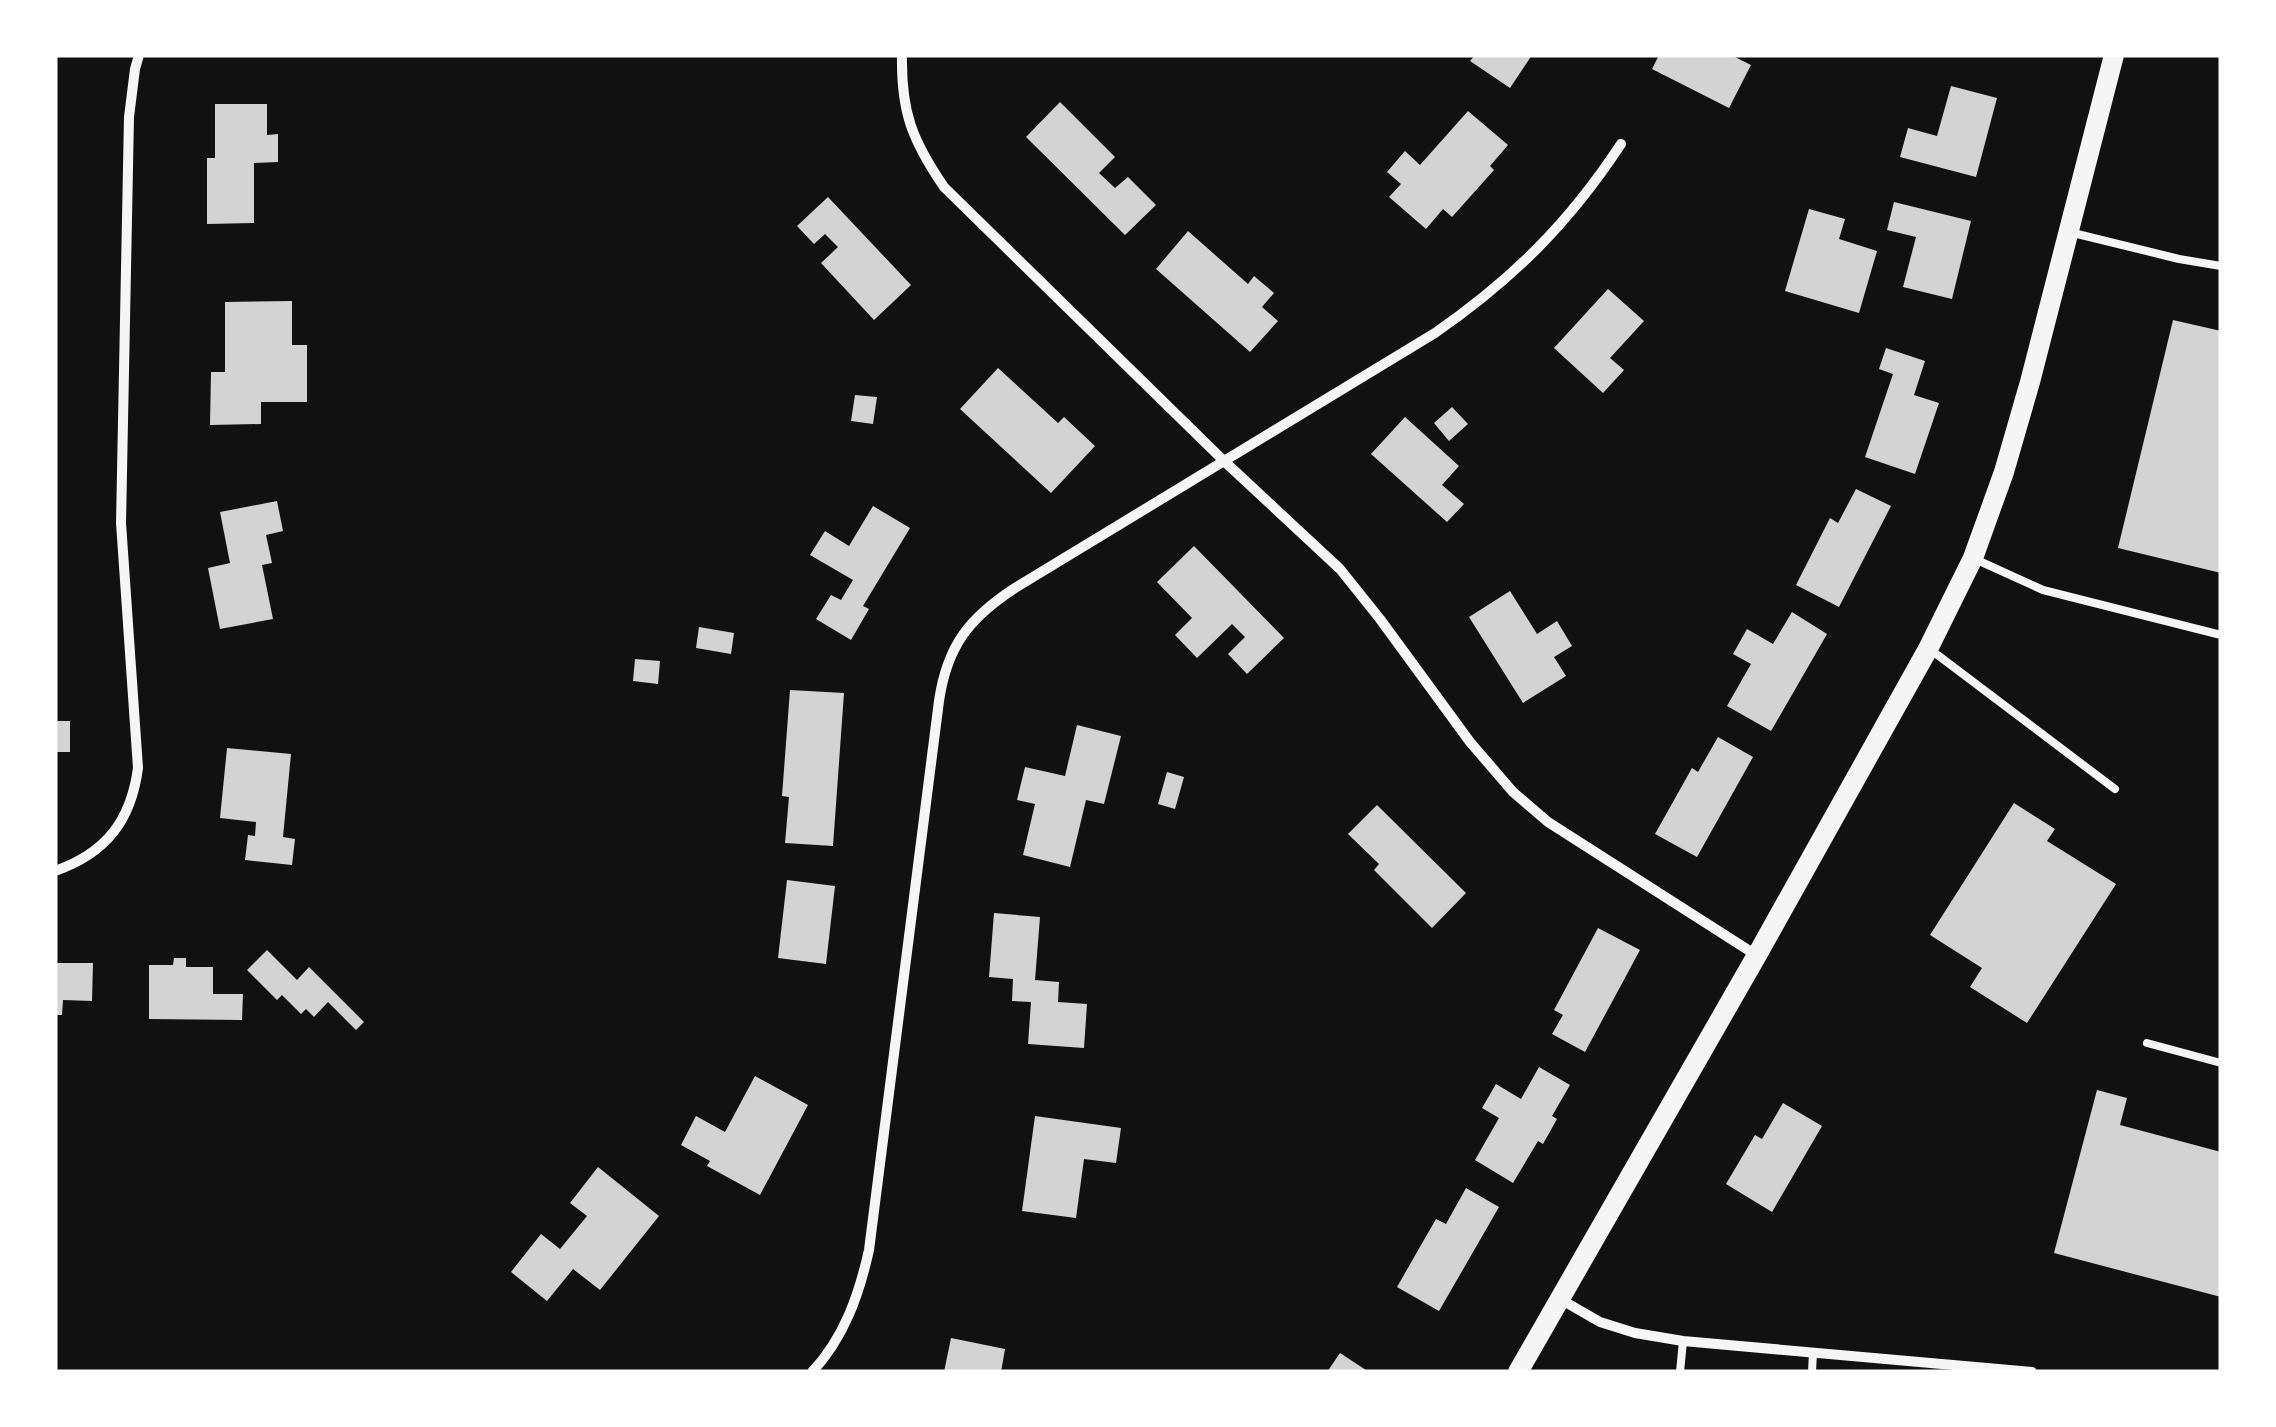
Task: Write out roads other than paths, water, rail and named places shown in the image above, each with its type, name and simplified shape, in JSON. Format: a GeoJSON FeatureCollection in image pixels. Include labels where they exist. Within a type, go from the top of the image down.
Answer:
{"type":"FeatureCollection","features":[{"type":"Feature","properties":{"kind":"main road"},"geometry":{"type":"LineString","coordinates":[[1518,1372],[1757,956],[1928,649],[1973,558],[2017,429],[2114,55]]}},
{"type":"Feature","properties":{"kind":"street"},"geometry":{"type":"LineString","coordinates":[[55,871],[78,863],[111,834],[135,793],[138,768],[121,491],[129,117],[140,55]]}},
{"type":"Feature","properties":{"kind":"street"},"geometry":{"type":"LineString","coordinates":[[902,55],[902,85],[910,128],[944,187],[1340,569],[1470,742],[1513,792],[1548,822],[1757,956]]}},
{"type":"Feature","properties":{"kind":"street"},"geometry":{"type":"LineString","coordinates":[[812,1372],[843,1329],[861,1286],[869,1250],[938,701],[942,678],[961,635],[992,603],[1466,311],[1552,235],[1621,144]]}},
{"type":"Feature","properties":{"kind":"street"},"geometry":{"type":"LineString","coordinates":[[1560,1299],[1600,1322],[1683,1341],[2032,1372]]}},
{"type":"Feature","properties":{"kind":"lane"},"geometry":{"type":"LineString","coordinates":[[2068,232],[2221,266]]}},
{"type":"Feature","properties":{"kind":"lane"},"geometry":{"type":"LineString","coordinates":[[1973,558],[2043,590],[2221,636]]}},
{"type":"Feature","properties":{"kind":"lane"},"geometry":{"type":"LineString","coordinates":[[1928,649],[2115,789]]}},
{"type":"Feature","properties":{"kind":"lane"},"geometry":{"type":"LineString","coordinates":[[2147,1043],[2221,1063]]}},
{"type":"Feature","properties":{"kind":"lane"},"geometry":{"type":"LineString","coordinates":[[1680,1372],[1683,1341]]}},
{"type":"Feature","properties":{"kind":"lane"},"geometry":{"type":"LineString","coordinates":[[1812,1372],[1813,1352]]}}]}
